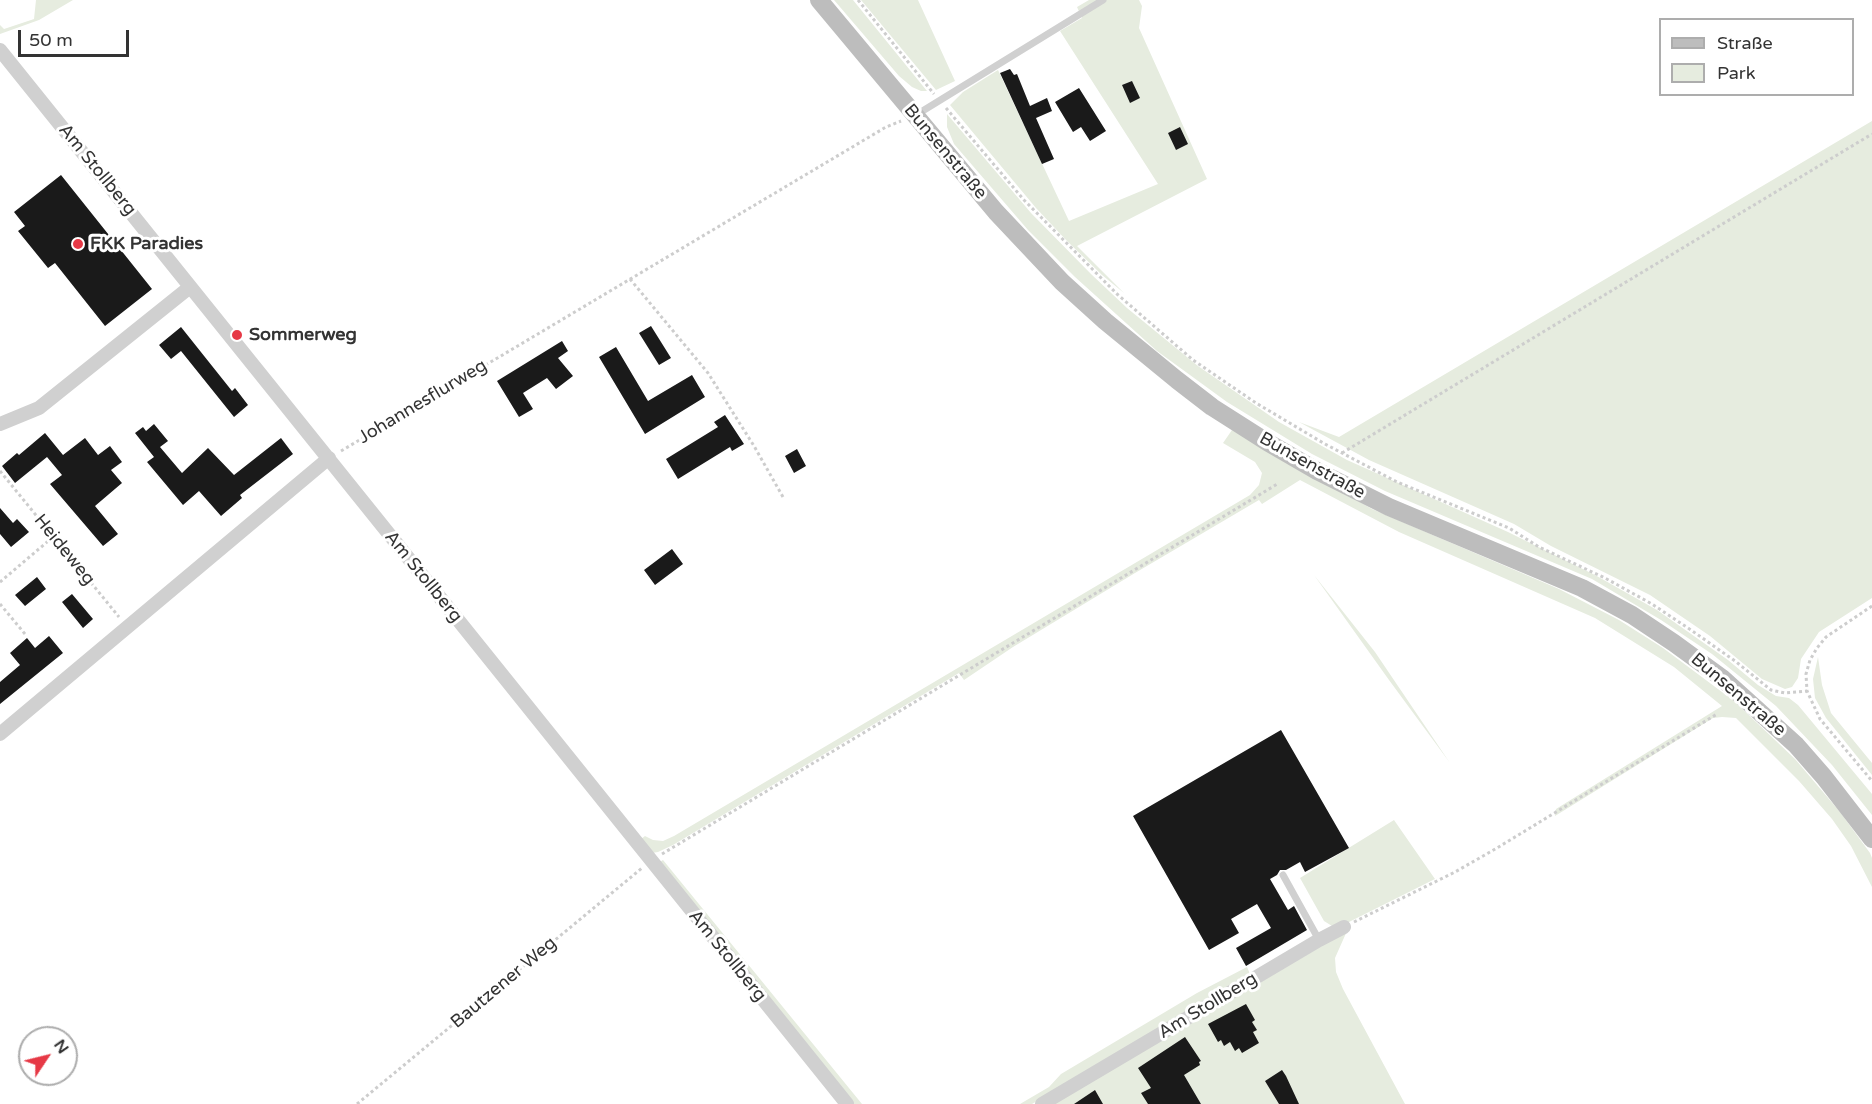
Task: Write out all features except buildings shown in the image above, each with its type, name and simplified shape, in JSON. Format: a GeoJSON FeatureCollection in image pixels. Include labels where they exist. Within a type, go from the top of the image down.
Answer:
{"type":"FeatureCollection","features":[{"type":"Feature","properties":{"kind":"main road","name":"Bunsenstraße"},"geometry":{"type":"LineString","coordinates":[[819,0],[908,118],[1062,282],[1138,348],[1212,407],[1297,460],[1379,502],[1582,588],[1632,615],[1722,678],[1763,714],[1796,745],[1824,777],[1872,839]]}},
{"type":"Feature","properties":{"kind":"street","name":"Am Stollberg"},"geometry":{"type":"LineString","coordinates":[[0,50],[847,1104]]}},
{"type":"Feature","properties":{"kind":"street"},"geometry":{"type":"LineString","coordinates":[[0,424],[39,408],[190,287]]}},
{"type":"Feature","properties":{"kind":"street"},"geometry":{"type":"LineString","coordinates":[[0,734],[329,458]]}},
{"type":"Feature","properties":{"kind":"street","name":"Am Stollberg"},"geometry":{"type":"LineString","coordinates":[[1042,1104],[1344,927]]}},
{"type":"Feature","properties":{"kind":"lane"},"geometry":{"type":"LineString","coordinates":[[908,118],[1103,0]]}},
{"type":"Feature","properties":{"kind":"lane"},"geometry":{"type":"LineString","coordinates":[[1283,875],[1319,940]]}},
{"type":"Feature","properties":{"kind":"path"},"geometry":{"type":"LineString","coordinates":[[858,0],[1024,200],[1117,294],[1193,360],[1256,403],[1342,453],[1397,482],[1509,528],[1539,547],[1605,578],[1652,604],[1735,661],[1771,690],[1785,693],[1807,691]]}},
{"type":"Feature","properties":{"kind":"path","name":"Johannesflurweg"},"geometry":{"type":"LineString","coordinates":[[329,458],[886,127],[908,118]]}},
{"type":"Feature","properties":{"kind":"path"},"geometry":{"type":"LineString","coordinates":[[1342,453],[1872,134]]}},
{"type":"Feature","properties":{"kind":"path"},"geometry":{"type":"LineString","coordinates":[[630,279],[708,373],[783,497]]}},
{"type":"Feature","properties":{"kind":"path","name":"Heideweg"},"geometry":{"type":"LineString","coordinates":[[0,471],[128,628]]}},
{"type":"Feature","properties":{"kind":"path","name":"Bautzener Weg"},"geometry":{"type":"LineString","coordinates":[[357,1104],[651,861],[1279,483]]}},
{"type":"Feature","properties":{"kind":"path"},"geometry":{"type":"LineString","coordinates":[[0,582],[53,537]]}},
{"type":"Feature","properties":{"kind":"path"},"geometry":{"type":"LineString","coordinates":[[0,604],[25,634]]}},
{"type":"Feature","properties":{"kind":"path"},"geometry":{"type":"LineString","coordinates":[[1872,606],[1826,637],[1810,660],[1806,674],[1807,691],[1820,719],[1872,782]]}},
{"type":"Feature","properties":{"kind":"path"},"geometry":{"type":"LineString","coordinates":[[1344,927],[1455,872],[1717,714]]}},
{"type":"Feature","properties":{"kind":"green space"},"geometry":{"type":"Polygon","coordinates":[[[36,0],[73,0],[39,20],[0,34],[0,25],[4,29],[34,19],[36,0]]]}},
{"type":"Feature","properties":{"kind":"green space"},"geometry":{"type":"Polygon","coordinates":[[[834,0],[853,0],[927,91],[912,87],[899,76],[834,0]]]}},
{"type":"Feature","properties":{"kind":"green space"},"geometry":{"type":"Polygon","coordinates":[[[861,0],[918,0],[955,81],[936,90],[861,0]]]}},
{"type":"Feature","properties":{"kind":"green space"},"geometry":{"type":"Polygon","coordinates":[[[1089,0],[1139,0],[1142,6],[1139,28],[1207,179],[1077,246],[1124,293],[1102,275],[1036,208],[950,105],[963,92],[998,70],[1069,221],[1158,184],[1060,31],[1082,18],[1077,7],[1089,0]]]}},
{"type":"Feature","properties":{"kind":"green space"},"geometry":{"type":"Polygon","coordinates":[[[947,114],[1031,213],[1091,274],[1127,308],[1198,366],[1279,422],[1347,460],[1508,532],[1595,575],[1657,610],[1728,660],[1758,685],[1776,696],[1789,698],[1798,705],[1872,794],[1872,815],[1832,765],[1776,706],[1712,654],[1661,620],[1592,579],[1385,491],[1312,454],[1227,402],[1157,351],[1075,277],[1028,230],[954,144],[947,127],[947,114]]]}},
{"type":"Feature","properties":{"kind":"green space"},"geometry":{"type":"Polygon","coordinates":[[[1872,121],[1872,598],[1819,632],[1801,659],[1798,678],[1792,687],[1785,689],[1762,679],[1710,636],[1650,595],[1551,546],[1514,524],[1369,460],[1299,422],[1339,437],[1872,121]]]}},
{"type":"Feature","properties":{"kind":"green space"},"geometry":{"type":"Polygon","coordinates":[[[1232,430],[1372,509],[1559,589],[1619,620],[1663,648],[1734,701],[1795,759],[1840,812],[1870,853],[1872,887],[1851,846],[1832,819],[1799,781],[1736,718],[1713,718],[1555,816],[1556,809],[1722,706],[1674,667],[1595,618],[1399,532],[1300,480],[1262,504],[1259,500],[1135,573],[1013,647],[964,680],[959,673],[673,845],[652,853],[641,839],[645,836],[663,841],[674,836],[1250,495],[1259,485],[1262,473],[1255,462],[1223,443],[1232,430]]]}},
{"type":"Feature","properties":{"kind":"green space"},"geometry":{"type":"Polygon","coordinates":[[[1314,575],[1375,652],[1450,763],[1389,680],[1314,575]]]}},
{"type":"Feature","properties":{"kind":"green space"},"geometry":{"type":"Polygon","coordinates":[[[1818,657],[1822,685],[1831,713],[1872,763],[1872,775],[1826,718],[1815,698],[1813,679],[1818,657]]]}},
{"type":"Feature","properties":{"kind":"green space"},"geometry":{"type":"Polygon","coordinates":[[[1394,820],[1435,879],[1343,925],[1332,926],[1324,921],[1300,878],[1394,820]]]}},
{"type":"Feature","properties":{"kind":"green space"},"geometry":{"type":"Polygon","coordinates":[[[663,860],[862,1104],[854,1104],[658,863],[663,860]]]}},
{"type":"Feature","properties":{"kind":"green space"},"geometry":{"type":"Polygon","coordinates":[[[1347,931],[1335,958],[1336,972],[1405,1104],[1054,1104],[1347,931]]]}},
{"type":"Feature","properties":{"kind":"green space"},"geometry":{"type":"Polygon","coordinates":[[[1247,967],[1250,974],[1032,1104],[1020,1104],[1049,1087],[1061,1074],[1197,993],[1247,967]]]}},
{"type":"Feature","properties":{"kind":"place","name":"FKK Paradies"},"geometry":{"type":"Point","coordinates":[78,244]}},
{"type":"Feature","properties":{"kind":"place","name":"Sommerweg"},"geometry":{"type":"Point","coordinates":[237,335]}}]}
